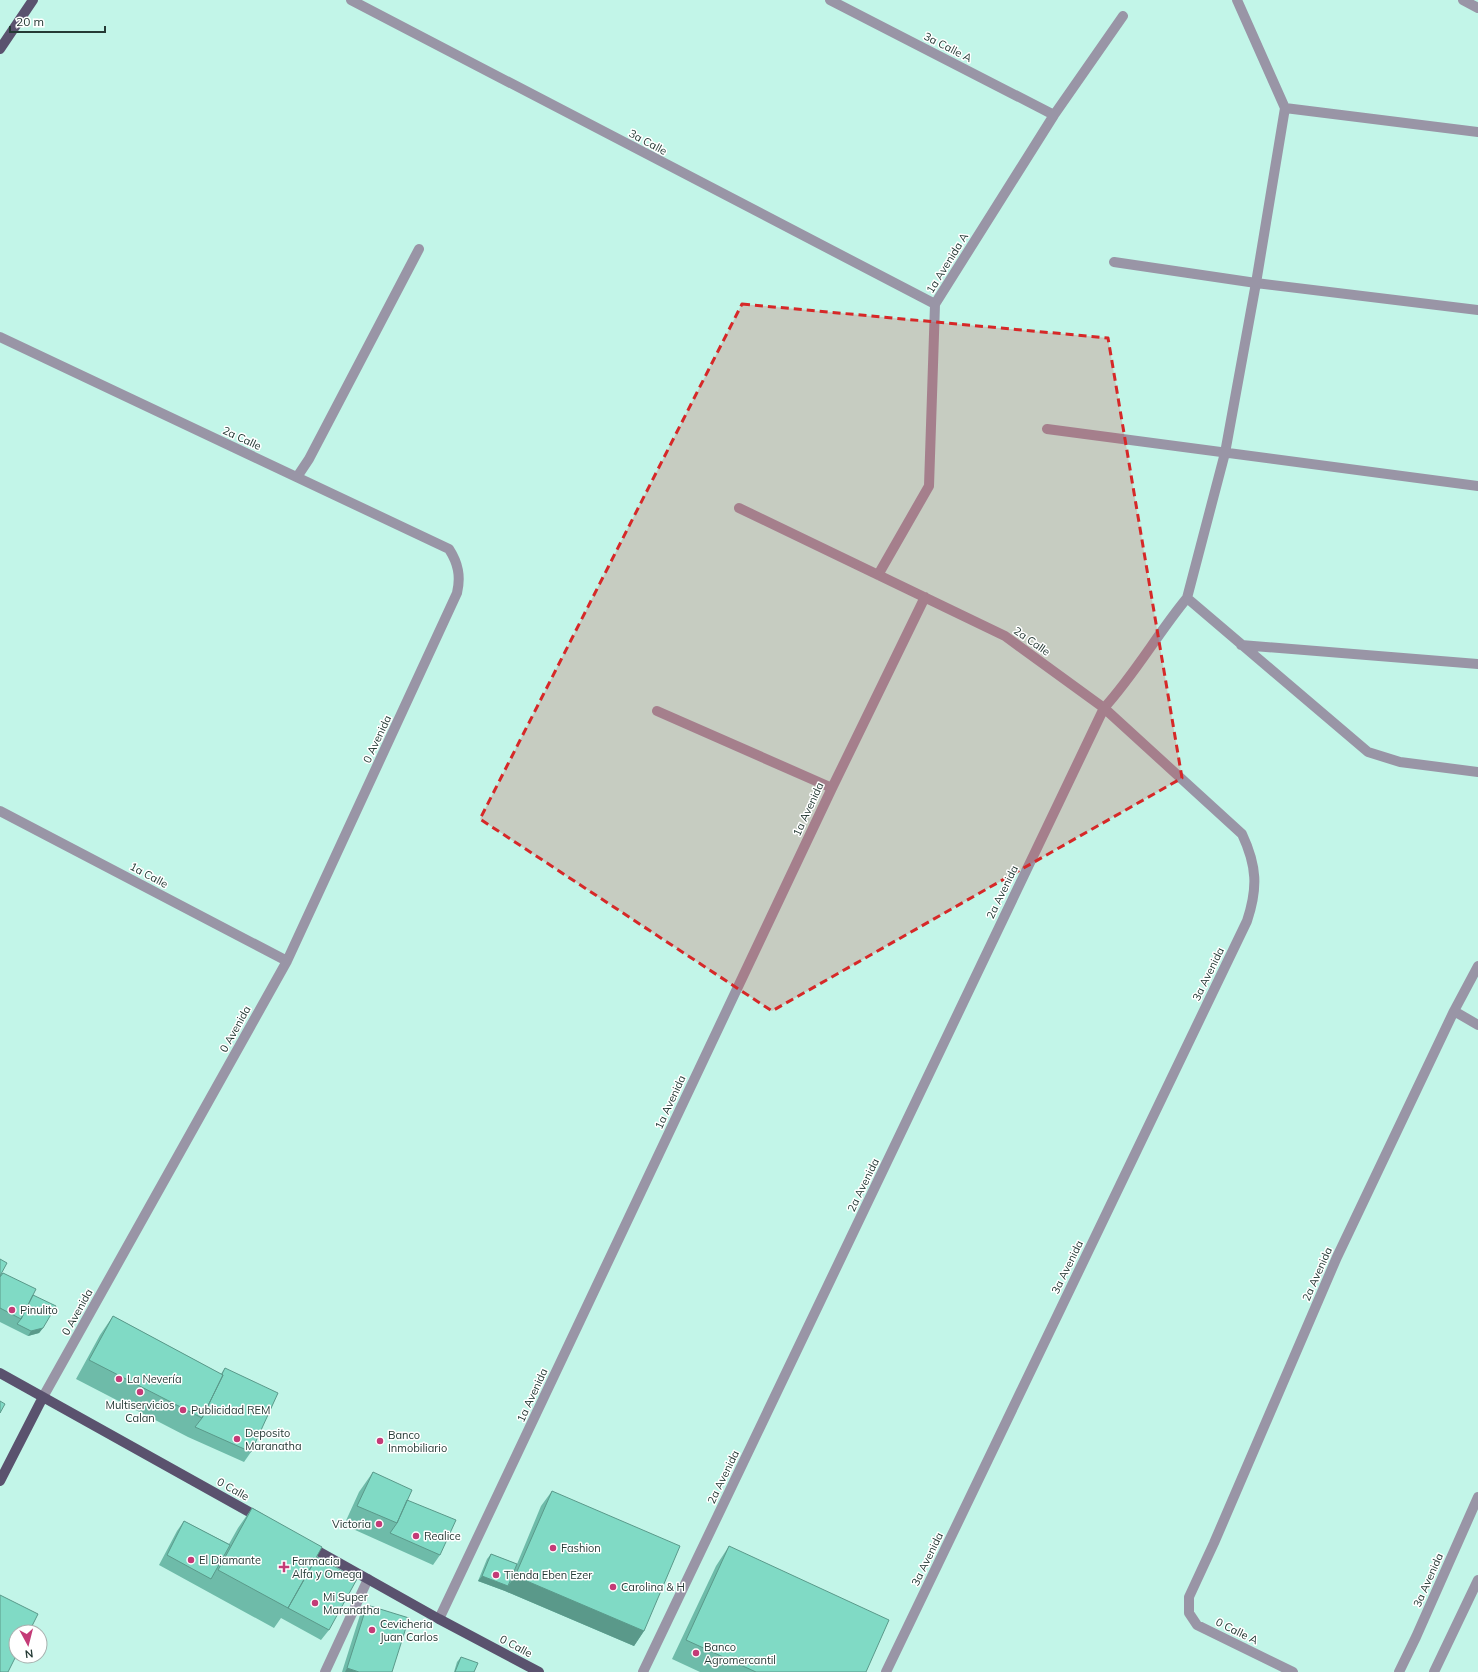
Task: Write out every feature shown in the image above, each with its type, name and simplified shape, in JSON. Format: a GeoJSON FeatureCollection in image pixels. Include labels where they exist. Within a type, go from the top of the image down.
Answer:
{"type":"FeatureCollection","features":[{"type":"Feature","properties":{"kind":"main road"},"geometry":{"type":"LineString","coordinates":[[0,49],[33,0]]}},
{"type":"Feature","properties":{"kind":"main road","name":"0 Calle"},"geometry":{"type":"LineString","coordinates":[[0,1373],[271,1525]]}},
{"type":"Feature","properties":{"kind":"main road","name":"0 Avenida"},"geometry":{"type":"LineString","coordinates":[[0,1481],[43,1397]]}},
{"type":"Feature","properties":{"kind":"main road","name":"0 Calle"},"geometry":{"type":"LineString","coordinates":[[299,1540],[537,1672]]}},
{"type":"Feature","properties":{"kind":"street","name":"3a Calle"},"geometry":{"type":"LineString","coordinates":[[351,0],[935,304]]}},
{"type":"Feature","properties":{"kind":"street","name":"3a Calle A"},"geometry":{"type":"LineString","coordinates":[[830,0],[1054,115]]}},
{"type":"Feature","properties":{"kind":"street"},"geometry":{"type":"LineString","coordinates":[[1237,0],[1285,108],[1256,283],[1224,452],[1187,598],[1368,752],[1400,762],[1478,772]]}},
{"type":"Feature","properties":{"kind":"street"},"geometry":{"type":"LineString","coordinates":[[1463,0],[1478,8]]}},
{"type":"Feature","properties":{"kind":"street","name":"1a Avenida A"},"geometry":{"type":"LineString","coordinates":[[878,575],[929,486],[935,304],[1054,115],[1123,16]]}},
{"type":"Feature","properties":{"kind":"street"},"geometry":{"type":"LineString","coordinates":[[1285,108],[1478,132]]}},
{"type":"Feature","properties":{"kind":"street"},"geometry":{"type":"LineString","coordinates":[[297,477],[313,452],[419,249]]}},
{"type":"Feature","properties":{"kind":"street"},"geometry":{"type":"LineString","coordinates":[[1114,262],[1256,283],[1478,308]]}},
{"type":"Feature","properties":{"kind":"street","name":"2a Calle"},"geometry":{"type":"LineString","coordinates":[[0,337],[449,549],[458,565],[459,574]]}},
{"type":"Feature","properties":{"kind":"street"},"geometry":{"type":"LineString","coordinates":[[1047,429],[1478,486]]}},
{"type":"Feature","properties":{"kind":"street","name":"2a Calle"},"geometry":{"type":"LineString","coordinates":[[739,508],[1005,636],[1104,708],[1242,834],[1254,867]]}},
{"type":"Feature","properties":{"kind":"street","name":"0 Avenida"},"geometry":{"type":"LineString","coordinates":[[43,1397],[288,961],[457,593],[459,574]]}},
{"type":"Feature","properties":{"kind":"street","name":"1a Avenida"},"geometry":{"type":"LineString","coordinates":[[439,1619],[832,788],[925,597]]}},
{"type":"Feature","properties":{"kind":"street","name":"2a Avenida"},"geometry":{"type":"LineString","coordinates":[[643,1672],[1104,708],[1123,687],[1187,598]]}},
{"type":"Feature","properties":{"kind":"street"},"geometry":{"type":"LineString","coordinates":[[1242,645],[1478,664]]}},
{"type":"Feature","properties":{"kind":"street"},"geometry":{"type":"LineString","coordinates":[[657,711],[832,788]]}},
{"type":"Feature","properties":{"kind":"street","name":"1a Calle"},"geometry":{"type":"LineString","coordinates":[[0,811],[288,961]]}},
{"type":"Feature","properties":{"kind":"street","name":"3a Avenida"},"geometry":{"type":"LineString","coordinates":[[886,1672],[1246,921],[1253,903],[1254,867]]}},
{"type":"Feature","properties":{"kind":"street","name":"2a Avenida"},"geometry":{"type":"LineString","coordinates":[[1188,1597],[1214,1543],[1337,1257],[1454,1011],[1478,966]]}},
{"type":"Feature","properties":{"kind":"street"},"geometry":{"type":"LineString","coordinates":[[1454,1011],[1478,1024]]}},
{"type":"Feature","properties":{"kind":"street","name":"3a Avenida"},"geometry":{"type":"LineString","coordinates":[[1399,1672],[1478,1497]]}},
{"type":"Feature","properties":{"kind":"street"},"geometry":{"type":"LineString","coordinates":[[325,1672],[368,1579]]}},
{"type":"Feature","properties":{"kind":"street"},"geometry":{"type":"LineString","coordinates":[[1434,1672],[1478,1580]]}},
{"type":"Feature","properties":{"kind":"street","name":"0 Calle A"},"geometry":{"type":"LineString","coordinates":[[1188,1597],[1189,1613],[1197,1625],[1293,1672]]}},
{"type":"Feature","properties":{"kind":"highlighted area"},"geometry":{"type":"Polygon","coordinates":[[[742,304],[1108,338],[1182,778],[772,1011],[480,819],[742,304]]]}},
{"type":"Feature","properties":{"kind":"building"},"geometry":{"type":"Polygon","coordinates":[[[0,1259],[7,1263],[0,1276],[0,1259]]]}},
{"type":"Feature","properties":{"kind":"building"},"geometry":{"type":"Polygon","coordinates":[[[3,1273],[36,1289],[21,1319],[0,1308],[0,1277],[3,1273]]]}},
{"type":"Feature","properties":{"kind":"building"},"geometry":{"type":"Polygon","coordinates":[[[33,1295],[56,1306],[43,1328],[31,1331],[17,1324],[33,1295]]]}},
{"type":"Feature","properties":{"kind":"building"},"geometry":{"type":"Polygon","coordinates":[[[113,1316],[223,1375],[202,1418],[89,1360],[113,1316]]]}},
{"type":"Feature","properties":{"kind":"building"},"geometry":{"type":"Polygon","coordinates":[[[225,1368],[278,1393],[251,1452],[195,1427],[202,1418],[225,1368]]]}},
{"type":"Feature","properties":{"kind":"building"},"geometry":{"type":"Polygon","coordinates":[[[0,1401],[5,1404],[0,1413],[0,1401]]]}},
{"type":"Feature","properties":{"kind":"building"},"geometry":{"type":"Polygon","coordinates":[[[373,1472],[412,1490],[397,1523],[357,1506],[373,1472]]]}},
{"type":"Feature","properties":{"kind":"building"},"geometry":{"type":"Polygon","coordinates":[[[552,1491],[680,1546],[644,1631],[515,1576],[552,1491]]]}},
{"type":"Feature","properties":{"kind":"building","name":"Realice"},"geometry":{"type":"Polygon","coordinates":[[[407,1500],[456,1520],[440,1555],[390,1533],[397,1523],[407,1500]]]}},
{"type":"Feature","properties":{"kind":"building"},"geometry":{"type":"Polygon","coordinates":[[[252,1508],[322,1547],[288,1608],[218,1570],[252,1508]]]}},
{"type":"Feature","properties":{"kind":"building","name":"El Diamante"},"geometry":{"type":"Polygon","coordinates":[[[184,1521],[230,1545],[211,1579],[167,1555],[184,1521]]]}},
{"type":"Feature","properties":{"kind":"building"},"geometry":{"type":"Polygon","coordinates":[[[729,1546],[889,1620],[866,1672],[756,1672],[686,1640],[729,1546]]]}},
{"type":"Feature","properties":{"kind":"building","name":"Tienda Eben Ezer"},"geometry":{"type":"Polygon","coordinates":[[[491,1554],[517,1564],[508,1586],[482,1576],[491,1554]]]}},
{"type":"Feature","properties":{"kind":"building","name":"Mi Super Maranatha"},"geometry":{"type":"Polygon","coordinates":[[[317,1557],[357,1579],[329,1630],[288,1608],[317,1557]]]}},
{"type":"Feature","properties":{"kind":"building"},"geometry":{"type":"Polygon","coordinates":[[[0,1595],[38,1614],[33,1624],[8,1624],[8,1664],[12,1664],[8,1672],[0,1672],[0,1595]]]}},
{"type":"Feature","properties":{"kind":"building"},"geometry":{"type":"Polygon","coordinates":[[[367,1605],[409,1618],[392,1672],[359,1672],[347,1668],[367,1605]]]}},
{"type":"Feature","properties":{"kind":"building"},"geometry":{"type":"Polygon","coordinates":[[[461,1657],[478,1663],[474,1672],[455,1672],[461,1657]]]}},
{"type":"Feature","properties":{"kind":"place","name":"Pinulito"},"geometry":{"type":"Point","coordinates":[12,1310]}},
{"type":"Feature","properties":{"kind":"place","name":"La Nevería"},"geometry":{"type":"Point","coordinates":[119,1379]}},
{"type":"Feature","properties":{"kind":"place","name":"Multiservicios Calan"},"geometry":{"type":"Point","coordinates":[140,1392]}},
{"type":"Feature","properties":{"kind":"place","name":"Publicidad REM"},"geometry":{"type":"Point","coordinates":[183,1410]}},
{"type":"Feature","properties":{"kind":"place","name":"Deposito Maranatha"},"geometry":{"type":"Point","coordinates":[237,1439]}},
{"type":"Feature","properties":{"kind":"place","name":"Banco Inmobiliario"},"geometry":{"type":"Point","coordinates":[380,1441]}},
{"type":"Feature","properties":{"kind":"place","name":"Victoria"},"geometry":{"type":"Point","coordinates":[379,1524]}},
{"type":"Feature","properties":{"kind":"place","name":"Realice"},"geometry":{"type":"Point","coordinates":[416,1536]}},
{"type":"Feature","properties":{"kind":"place","name":"Fashion"},"geometry":{"type":"Point","coordinates":[553,1548]}},
{"type":"Feature","properties":{"kind":"place","name":"El Diamante"},"geometry":{"type":"Point","coordinates":[191,1560]}},
{"type":"Feature","properties":{"kind":"place","name":"Farmacia Alfa y Omega"},"geometry":{"type":"Point","coordinates":[284,1567]}},
{"type":"Feature","properties":{"kind":"place","name":"Tienda Eben Ezer"},"geometry":{"type":"Point","coordinates":[496,1575]}},
{"type":"Feature","properties":{"kind":"place","name":"Carolina & H"},"geometry":{"type":"Point","coordinates":[613,1587]}},
{"type":"Feature","properties":{"kind":"place","name":"Mi Super Maranatha"},"geometry":{"type":"Point","coordinates":[315,1603]}},
{"type":"Feature","properties":{"kind":"place","name":"Cevicheria Juan Carlos"},"geometry":{"type":"Point","coordinates":[372,1630]}},
{"type":"Feature","properties":{"kind":"place","name":"Banco Agromercantil"},"geometry":{"type":"Point","coordinates":[696,1653]}}]}
